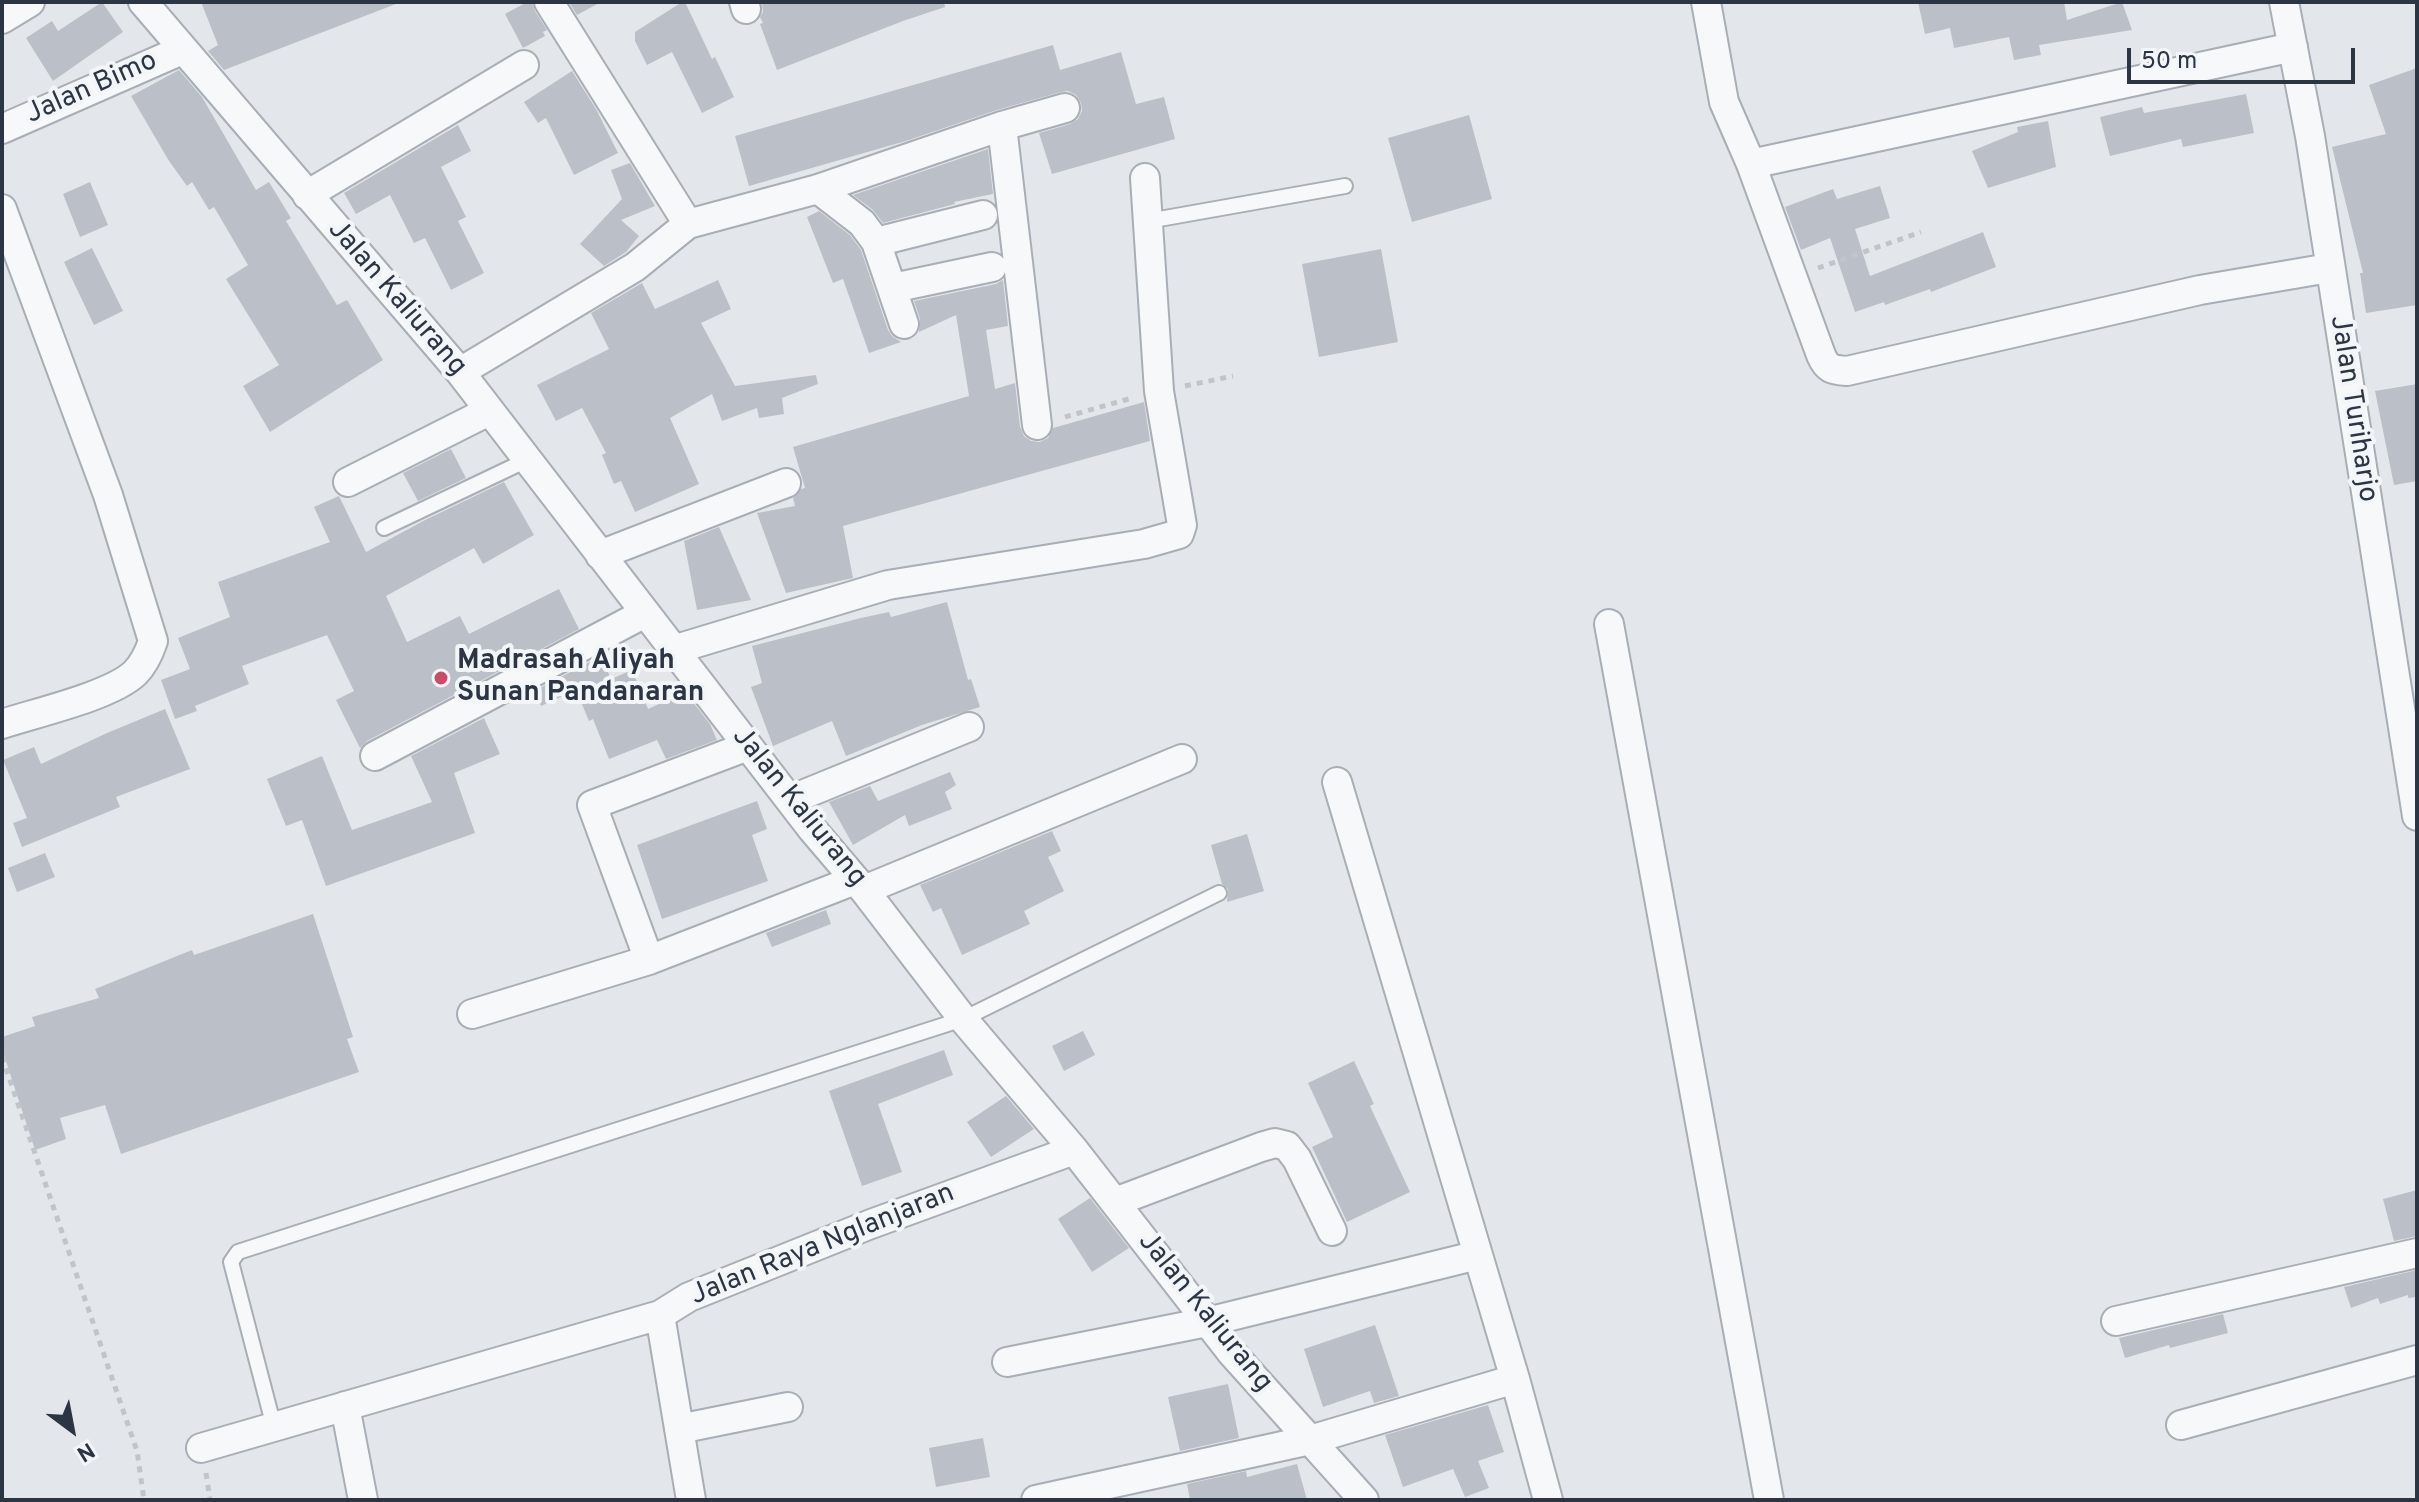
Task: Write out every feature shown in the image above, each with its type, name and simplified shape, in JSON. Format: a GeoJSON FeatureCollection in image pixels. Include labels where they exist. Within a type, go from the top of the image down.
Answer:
{"type":"FeatureCollection","features":[{"type":"Feature","properties":{"kind":"street"},"geometry":{"type":"LineString","coordinates":[[2,19],[30,2]]}},
{"type":"Feature","properties":{"kind":"street","name":"Jalan Kaliurang"},"geometry":{"type":"LineString","coordinates":[[143,2],[460,372],[673,650],[963,1019],[1074,1150],[1231,1352],[1364,1500]]}},
{"type":"Feature","properties":{"kind":"street"},"geometry":{"type":"LineString","coordinates":[[549,2],[688,224]]}},
{"type":"Feature","properties":{"kind":"street"},"geometry":{"type":"LineString","coordinates":[[1706,2],[1724,102],[1751,164],[1826,366],[1834,370],[1847,371],[2200,290],[2329,268]]}},
{"type":"Feature","properties":{"kind":"street","name":"Jalan Turiharjo"},"geometry":{"type":"LineString","coordinates":[[2284,2],[2310,136],[2417,816]]}},
{"type":"Feature","properties":{"kind":"street"},"geometry":{"type":"LineString","coordinates":[[1751,164],[2293,47]]}},
{"type":"Feature","properties":{"kind":"street","name":"Jalan Bimo"},"geometry":{"type":"LineString","coordinates":[[2,129],[182,50]]}},
{"type":"Feature","properties":{"kind":"street"},"geometry":{"type":"LineString","coordinates":[[307,195],[524,65]]}},
{"type":"Feature","properties":{"kind":"street"},"geometry":{"type":"LineString","coordinates":[[460,372],[635,267],[688,224],[818,189],[1002,126],[1065,108]]}},
{"type":"Feature","properties":{"kind":"street"},"geometry":{"type":"LineString","coordinates":[[1002,126],[1037,425]]}},
{"type":"Feature","properties":{"kind":"street"},"geometry":{"type":"LineString","coordinates":[[673,650],[888,585],[1144,544],[1179,534],[1182,525],[1159,391],[1145,178]]}},
{"type":"Feature","properties":{"kind":"street"},"geometry":{"type":"LineString","coordinates":[[818,189],[862,223],[876,242],[904,324]]}},
{"type":"Feature","properties":{"kind":"street"},"geometry":{"type":"LineString","coordinates":[[2,209],[108,495],[153,641],[149,656],[134,674],[105,691],[2,724]]}},
{"type":"Feature","properties":{"kind":"street"},"geometry":{"type":"LineString","coordinates":[[876,242],[983,215]]}},
{"type":"Feature","properties":{"kind":"street"},"geometry":{"type":"LineString","coordinates":[[893,288],[992,267]]}},
{"type":"Feature","properties":{"kind":"street"},"geometry":{"type":"LineString","coordinates":[[348,482],[489,411]]}},
{"type":"Feature","properties":{"kind":"street"},"geometry":{"type":"LineString","coordinates":[[600,555],[786,483]]}},
{"type":"Feature","properties":{"kind":"street"},"geometry":{"type":"LineString","coordinates":[[375,756],[645,613]]}},
{"type":"Feature","properties":{"kind":"street"},"geometry":{"type":"LineString","coordinates":[[1609,624],[1769,1500]]}},
{"type":"Feature","properties":{"kind":"street"},"geometry":{"type":"LineString","coordinates":[[790,800],[969,727]]}},
{"type":"Feature","properties":{"kind":"street"},"geometry":{"type":"LineString","coordinates":[[649,960],[592,805],[748,746]]}},
{"type":"Feature","properties":{"kind":"street"},"geometry":{"type":"LineString","coordinates":[[472,1014],[649,960],[859,885],[1182,759]]}},
{"type":"Feature","properties":{"kind":"street"},"geometry":{"type":"LineString","coordinates":[[1337,782],[1515,1379],[1548,1500]]}},
{"type":"Feature","properties":{"kind":"street"},"geometry":{"type":"LineString","coordinates":[[1115,1202],[1275,1143],[1287,1146],[1297,1159],[1332,1231]]}},
{"type":"Feature","properties":{"kind":"street","name":"Jalan Raya Nglanjaran"},"geometry":{"type":"LineString","coordinates":[[691,1500],[660,1315],[689,1297],[857,1229],[1074,1150]]}},
{"type":"Feature","properties":{"kind":"street"},"geometry":{"type":"LineString","coordinates":[[2116,1321],[2417,1253]]}},
{"type":"Feature","properties":{"kind":"street"},"geometry":{"type":"LineString","coordinates":[[1007,1362],[1207,1322],[1478,1255]]}},
{"type":"Feature","properties":{"kind":"street"},"geometry":{"type":"LineString","coordinates":[[201,1448],[660,1315]]}},
{"type":"Feature","properties":{"kind":"street"},"geometry":{"type":"LineString","coordinates":[[2181,1425],[2417,1360]]}},
{"type":"Feature","properties":{"kind":"street"},"geometry":{"type":"LineString","coordinates":[[1036,1500],[1310,1440],[1515,1379]]}},
{"type":"Feature","properties":{"kind":"street"},"geometry":{"type":"LineString","coordinates":[[345,1406],[363,1500]]}},
{"type":"Feature","properties":{"kind":"street"},"geometry":{"type":"LineString","coordinates":[[679,1429],[788,1407]]}},
{"type":"Feature","properties":{"kind":"lane"},"geometry":{"type":"LineString","coordinates":[[1148,221],[1345,186]]}},
{"type":"Feature","properties":{"kind":"lane"},"geometry":{"type":"LineString","coordinates":[[384,528],[527,460]]}},
{"type":"Feature","properties":{"kind":"lane"},"geometry":{"type":"LineString","coordinates":[[274,1427],[231,1262],[238,1252],[963,1019],[1219,893]]}},
{"type":"Feature","properties":{"kind":"path"},"geometry":{"type":"LineString","coordinates":[[1791,277],[1921,232]]}},
{"type":"Feature","properties":{"kind":"path"},"geometry":{"type":"LineString","coordinates":[[1037,425],[1159,391],[1233,376]]}},
{"type":"Feature","properties":{"kind":"path"},"geometry":{"type":"LineString","coordinates":[[2,1057],[137,1451],[144,1500]]}},
{"type":"Feature","properties":{"kind":"building"},"geometry":{"type":"Polygon","coordinates":[[[102,2],[123,32],[53,81],[26,38],[52,21],[58,31],[102,2]]]}},
{"type":"Feature","properties":{"kind":"building"},"geometry":{"type":"Polygon","coordinates":[[[201,2],[396,4],[224,70],[208,51],[218,45],[201,2]]]}},
{"type":"Feature","properties":{"kind":"building"},"geometry":{"type":"Polygon","coordinates":[[[532,2],[547,30],[543,32],[545,36],[523,48],[505,14],[532,2]]]}},
{"type":"Feature","properties":{"kind":"building"},"geometry":{"type":"Polygon","coordinates":[[[569,2],[601,2],[577,15],[569,2]]]}},
{"type":"Feature","properties":{"kind":"building"},"geometry":{"type":"Polygon","coordinates":[[[685,2],[734,97],[702,113],[672,52],[647,65],[635,41],[635,32],[685,2]]]}},
{"type":"Feature","properties":{"kind":"building"},"geometry":{"type":"Polygon","coordinates":[[[762,2],[944,2],[945,7],[777,70],[760,24],[763,23],[760,17],[762,2]]]}},
{"type":"Feature","properties":{"kind":"building"},"geometry":{"type":"Polygon","coordinates":[[[1918,2],[2064,2],[2067,20],[2122,2],[2132,30],[2039,45],[2041,55],[2014,60],[2009,37],[1954,48],[1950,28],[1925,34],[1918,2]]]}},
{"type":"Feature","properties":{"kind":"building"},"geometry":{"type":"Polygon","coordinates":[[[1053,45],[1060,70],[1121,52],[1136,104],[1164,97],[1175,139],[1052,174],[1039,133],[1078,119],[1082,111],[1081,103],[1076,95],[1068,91],[749,186],[735,136],[1053,45]]]}},
{"type":"Feature","properties":{"kind":"building"},"geometry":{"type":"Polygon","coordinates":[[[2417,68],[2417,305],[2366,313],[2360,273],[2363,273],[2332,147],[2386,134],[2369,85],[2417,68]]]}},
{"type":"Feature","properties":{"kind":"building"},"geometry":{"type":"Polygon","coordinates":[[[179,70],[202,97],[256,190],[269,182],[291,218],[286,221],[337,305],[347,300],[383,360],[270,432],[243,386],[279,365],[226,279],[248,265],[214,207],[209,210],[192,182],[187,186],[169,161],[131,96],[179,70]]]}},
{"type":"Feature","properties":{"kind":"building"},"geometry":{"type":"Polygon","coordinates":[[[572,71],[618,153],[574,175],[546,118],[538,123],[524,102],[572,71]]]}},
{"type":"Feature","properties":{"kind":"building"},"geometry":{"type":"Polygon","coordinates":[[[2246,94],[2254,133],[2183,147],[2181,139],[2110,156],[2100,117],[2142,107],[2144,113],[2246,94]]]}},
{"type":"Feature","properties":{"kind":"building"},"geometry":{"type":"Polygon","coordinates":[[[1469,115],[1492,199],[1412,222],[1388,138],[1469,115]]]}},
{"type":"Feature","properties":{"kind":"building"},"geometry":{"type":"Polygon","coordinates":[[[2048,121],[2056,167],[1988,188],[1972,151],[2018,132],[2017,127],[2048,121]]]}},
{"type":"Feature","properties":{"kind":"building"},"geometry":{"type":"Polygon","coordinates":[[[458,125],[471,151],[441,167],[466,217],[458,221],[484,273],[451,290],[425,238],[414,243],[390,195],[356,214],[344,193],[458,125]]]}},
{"type":"Feature","properties":{"kind":"building"},"geometry":{"type":"Polygon","coordinates":[[[988,149],[993,194],[883,223],[873,210],[853,195],[988,149]]]}},
{"type":"Feature","properties":{"kind":"building"},"geometry":{"type":"Polygon","coordinates":[[[630,163],[655,206],[621,220],[639,236],[626,252],[604,266],[580,244],[622,199],[611,170],[630,163]]]}},
{"type":"Feature","properties":{"kind":"building"},"geometry":{"type":"Polygon","coordinates":[[[90,182],[108,225],[80,237],[63,194],[90,182]]]}},
{"type":"Feature","properties":{"kind":"building"},"geometry":{"type":"Polygon","coordinates":[[[1880,186],[1890,218],[1855,229],[1870,276],[1983,232],[1996,267],[1931,292],[1930,289],[1855,312],[1830,238],[1801,250],[1785,207],[1833,189],[1837,199],[1880,186]]]}},
{"type":"Feature","properties":{"kind":"building"},"geometry":{"type":"Polygon","coordinates":[[[819,211],[850,235],[861,250],[888,330],[901,342],[869,353],[843,279],[833,283],[807,217],[819,211]]]}},
{"type":"Feature","properties":{"kind":"building"},"geometry":{"type":"Polygon","coordinates":[[[92,248],[123,311],[94,325],[64,262],[92,248]]]}},
{"type":"Feature","properties":{"kind":"building"},"geometry":{"type":"Polygon","coordinates":[[[1381,249],[1398,342],[1319,357],[1302,264],[1381,249]]]}},
{"type":"Feature","properties":{"kind":"building"},"geometry":{"type":"Polygon","coordinates":[[[718,280],[731,309],[701,323],[735,386],[816,375],[818,384],[782,398],[784,414],[759,418],[757,408],[722,421],[712,394],[670,418],[699,484],[635,512],[621,481],[614,484],[602,455],[606,453],[582,408],[556,421],[537,385],[609,349],[591,313],[642,283],[655,309],[718,280]]]}},
{"type":"Feature","properties":{"kind":"building"},"geometry":{"type":"Polygon","coordinates":[[[1003,280],[1008,326],[986,330],[995,389],[1015,383],[1020,427],[1024,436],[1040,442],[1048,438],[1053,428],[1144,402],[1150,441],[843,526],[853,578],[786,593],[757,513],[795,506],[793,498],[805,488],[793,447],[969,396],[956,315],[919,332],[920,319],[914,301],[1003,280]]]}},
{"type":"Feature","properties":{"kind":"building"},"geometry":{"type":"Polygon","coordinates":[[[2417,384],[2417,481],[2394,485],[2375,391],[2417,384]]]}},
{"type":"Feature","properties":{"kind":"building"},"geometry":{"type":"Polygon","coordinates":[[[451,449],[466,478],[418,501],[403,473],[451,449]]]}},
{"type":"Feature","properties":{"kind":"building"},"geometry":{"type":"Polygon","coordinates":[[[504,482],[534,535],[483,564],[474,548],[386,596],[407,642],[460,616],[469,634],[559,589],[579,629],[367,741],[360,748],[336,700],[354,691],[327,635],[242,666],[249,684],[195,706],[197,711],[175,719],[161,680],[190,669],[178,638],[230,617],[218,582],[330,542],[314,507],[339,496],[366,552],[504,482]]]}},
{"type":"Feature","properties":{"kind":"building"},"geometry":{"type":"Polygon","coordinates":[[[719,527],[751,600],[697,610],[684,541],[719,527]]]}},
{"type":"Feature","properties":{"kind":"building"},"geometry":{"type":"Polygon","coordinates":[[[947,602],[968,680],[971,679],[980,707],[922,725],[846,756],[832,721],[773,746],[751,687],[762,683],[752,646],[861,618],[889,612],[891,617],[947,602]]]}},
{"type":"Feature","properties":{"kind":"building"},"geometry":{"type":"Polygon","coordinates":[[[601,656],[611,679],[632,670],[648,709],[685,692],[710,724],[717,740],[666,759],[657,740],[609,759],[593,719],[589,721],[576,690],[541,706],[534,691],[601,656]]]}},
{"type":"Feature","properties":{"kind":"building"},"geometry":{"type":"Polygon","coordinates":[[[165,709],[190,769],[116,797],[120,807],[22,847],[13,823],[27,818],[3,760],[34,747],[41,764],[165,709]]]}},
{"type":"Feature","properties":{"kind":"building"},"geometry":{"type":"Polygon","coordinates":[[[484,718],[500,754],[454,773],[475,833],[326,886],[302,820],[286,826],[267,779],[322,756],[352,830],[432,802],[411,756],[484,718]]]}},
{"type":"Feature","properties":{"kind":"building"},"geometry":{"type":"Polygon","coordinates":[[[950,772],[956,785],[945,792],[952,809],[909,826],[905,815],[853,845],[829,802],[870,786],[878,801],[950,772]]]}},
{"type":"Feature","properties":{"kind":"building"},"geometry":{"type":"Polygon","coordinates":[[[757,801],[767,829],[752,835],[768,881],[662,919],[637,845],[757,801]]]}},
{"type":"Feature","properties":{"kind":"building"},"geometry":{"type":"Polygon","coordinates":[[[1052,831],[1061,851],[1048,857],[1064,891],[1024,911],[1030,924],[962,955],[941,908],[933,912],[920,885],[1052,831]]]}},
{"type":"Feature","properties":{"kind":"building"},"geometry":{"type":"Polygon","coordinates":[[[1247,834],[1264,891],[1227,902],[1228,889],[1222,884],[1211,845],[1247,834]]]}},
{"type":"Feature","properties":{"kind":"building"},"geometry":{"type":"Polygon","coordinates":[[[45,853],[55,877],[17,892],[8,868],[45,853]]]}},
{"type":"Feature","properties":{"kind":"building"},"geometry":{"type":"Polygon","coordinates":[[[826,910],[831,924],[772,947],[766,933],[826,910]]]}},
{"type":"Feature","properties":{"kind":"building"},"geometry":{"type":"Polygon","coordinates":[[[313,914],[353,1037],[347,1039],[359,1072],[121,1154],[105,1105],[60,1118],[66,1139],[35,1150],[2,1049],[2,1037],[35,1026],[32,1017],[99,998],[95,989],[192,950],[194,955],[313,914]]]}},
{"type":"Feature","properties":{"kind":"building"},"geometry":{"type":"Polygon","coordinates":[[[1083,1031],[1095,1055],[1064,1071],[1052,1046],[1083,1031]]]}},
{"type":"Feature","properties":{"kind":"building"},"geometry":{"type":"Polygon","coordinates":[[[944,1050],[953,1075],[878,1104],[902,1172],[862,1186],[829,1091],[944,1050]]]}},
{"type":"Feature","properties":{"kind":"building"},"geometry":{"type":"Polygon","coordinates":[[[1354,1061],[1374,1104],[1370,1106],[1410,1192],[1347,1222],[1312,1147],[1333,1137],[1308,1083],[1354,1061]]]}},
{"type":"Feature","properties":{"kind":"building"},"geometry":{"type":"Polygon","coordinates":[[[1006,1096],[1034,1129],[991,1157],[967,1122],[1006,1096]]]}},
{"type":"Feature","properties":{"kind":"building"},"geometry":{"type":"Polygon","coordinates":[[[2417,1190],[2417,1236],[2394,1241],[2383,1199],[2417,1190]]]}},
{"type":"Feature","properties":{"kind":"building"},"geometry":{"type":"Polygon","coordinates":[[[1090,1198],[1129,1248],[1092,1272],[1058,1219],[1090,1198]]]}},
{"type":"Feature","properties":{"kind":"building"},"geometry":{"type":"Polygon","coordinates":[[[2417,1270],[2417,1297],[2408,1298],[2408,1295],[2380,1304],[2378,1298],[2351,1308],[2344,1287],[2417,1270]]]}},
{"type":"Feature","properties":{"kind":"building"},"geometry":{"type":"Polygon","coordinates":[[[2223,1314],[2228,1333],[2125,1358],[2119,1338],[2223,1314]]]}},
{"type":"Feature","properties":{"kind":"building"},"geometry":{"type":"Polygon","coordinates":[[[1375,1325],[1399,1396],[1374,1403],[1370,1391],[1323,1407],[1304,1349],[1375,1325]]]}},
{"type":"Feature","properties":{"kind":"building"},"geometry":{"type":"Polygon","coordinates":[[[1228,1384],[1239,1438],[1180,1451],[1168,1397],[1228,1384]]]}},
{"type":"Feature","properties":{"kind":"building"},"geometry":{"type":"Polygon","coordinates":[[[1488,1405],[1504,1452],[1478,1461],[1489,1488],[1465,1497],[1453,1469],[1403,1487],[1385,1435],[1488,1405]]]}},
{"type":"Feature","properties":{"kind":"building"},"geometry":{"type":"Polygon","coordinates":[[[983,1438],[990,1477],[936,1487],[929,1448],[983,1438]]]}},
{"type":"Feature","properties":{"kind":"building"},"geometry":{"type":"Polygon","coordinates":[[[1297,1464],[1307,1500],[1190,1500],[1187,1484],[1246,1471],[1247,1477],[1297,1464]]]}},
{"type":"Feature","properties":{"kind":"place","name":"Madrasah Aliyah Sunan Pandanaran"},"geometry":{"type":"Point","coordinates":[441,678]}}]}
